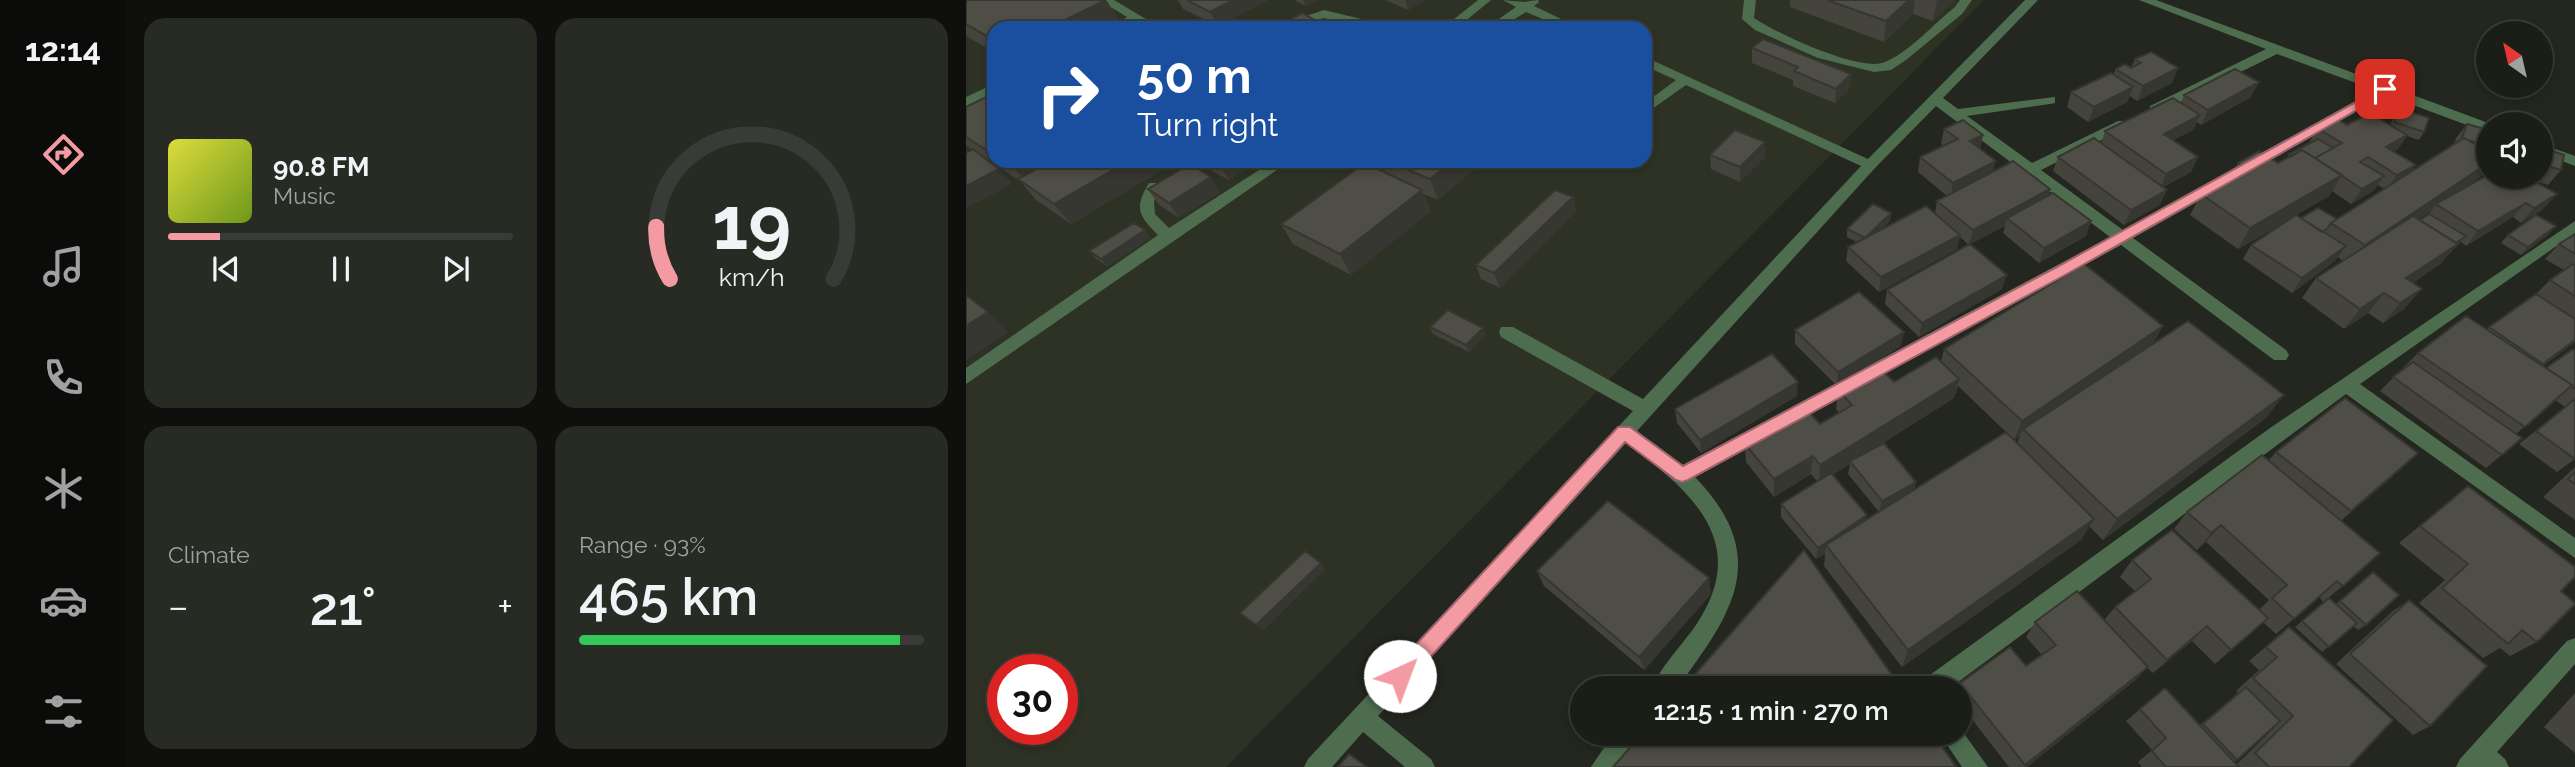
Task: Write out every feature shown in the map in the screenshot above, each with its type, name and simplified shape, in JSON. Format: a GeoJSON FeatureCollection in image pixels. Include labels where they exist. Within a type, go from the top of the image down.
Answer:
{"type":"FeatureCollection","features":[{"type":"Feature","properties":{"kind":"street"},"geometry":{"type":"LineString","coordinates":[[1105,0],[1141,21]]}},
{"type":"Feature","properties":{"kind":"street"},"geometry":{"type":"LineString","coordinates":[[1458,21],[1485,0]]}},
{"type":"Feature","properties":{"kind":"street"},"geometry":{"type":"LineString","coordinates":[[1509,0],[1532,3],[1562,21]]}},
{"type":"Feature","properties":{"kind":"street"},"geometry":{"type":"LineString","coordinates":[[1750,0],[1746,10],[1748,19],[1759,27],[1850,64],[1869,69],[1886,67],[1958,11],[1966,0]]}},
{"type":"Feature","properties":{"kind":"street"},"geometry":{"type":"LineString","coordinates":[[1316,767],[1870,165],[2032,0]]}},
{"type":"Feature","properties":{"kind":"street"},"geometry":{"type":"LineString","coordinates":[[2145,0],[2476,123]]}},
{"type":"Feature","properties":{"kind":"street"},"geometry":{"type":"LineString","coordinates":[[1503,21],[1532,3]]}},
{"type":"Feature","properties":{"kind":"street"},"geometry":{"type":"LineString","coordinates":[[1300,21],[1324,14],[1351,21]]}},
{"type":"Feature","properties":{"kind":"street"},"geometry":{"type":"LineString","coordinates":[[1129,21],[1135,18]]}},
{"type":"Feature","properties":{"kind":"street"},"geometry":{"type":"LineString","coordinates":[[2032,169],[2276,49]]}},
{"type":"Feature","properties":{"kind":"street"},"geometry":{"type":"LineString","coordinates":[[1652,64],[1870,165]]}},
{"type":"Feature","properties":{"kind":"street"},"geometry":{"type":"LineString","coordinates":[[1652,105],[1685,79]]}},
{"type":"Feature","properties":{"kind":"street"},"geometry":{"type":"LineString","coordinates":[[1682,475],[2123,237],[2385,89]]}},
{"type":"Feature","properties":{"kind":"street"},"geometry":{"type":"LineString","coordinates":[[966,102],[987,92]]}},
{"type":"Feature","properties":{"kind":"street"},"geometry":{"type":"LineString","coordinates":[[1934,98],[2280,355]]}},
{"type":"Feature","properties":{"kind":"street"},"geometry":{"type":"LineString","coordinates":[[1955,114],[2050,100]]}},
{"type":"Feature","properties":{"kind":"street"},"geometry":{"type":"LineString","coordinates":[[2553,153],[2575,161]]}},
{"type":"Feature","properties":{"kind":"street"},"geometry":{"type":"LineString","coordinates":[[966,377],[1168,236],[1272,168]]}},
{"type":"Feature","properties":{"kind":"street"},"geometry":{"type":"LineString","coordinates":[[1154,186],[1147,201],[1148,216],[1168,236]]}},
{"type":"Feature","properties":{"kind":"street"},"geometry":{"type":"LineString","coordinates":[[1947,676],[2276,433],[2575,226]]}},
{"type":"Feature","properties":{"kind":"street"},"geometry":{"type":"LineString","coordinates":[[1507,332],[1645,410]]}},
{"type":"Feature","properties":{"kind":"street"},"geometry":{"type":"LineString","coordinates":[[2346,384],[2575,549]]}},
{"type":"Feature","properties":{"kind":"street"},"geometry":{"type":"LineString","coordinates":[[1624,432],[1682,475],[1710,508],[1726,539],[1729,580],[1707,629],[1672,676]]}},
{"type":"Feature","properties":{"kind":"street"},"geometry":{"type":"LineString","coordinates":[[2482,762],[2575,648]]}},
{"type":"Feature","properties":{"kind":"street"},"geometry":{"type":"LineString","coordinates":[[1362,717],[1423,767]]}},
{"type":"Feature","properties":{"kind":"street"},"geometry":{"type":"LineString","coordinates":[[1603,767],[1618,746]]}},
{"type":"Feature","properties":{"kind":"street"},"geometry":{"type":"LineString","coordinates":[[1960,746],[1976,767]]}},
{"type":"Feature","properties":{"kind":"shaded area"},"geometry":{"type":"Polygon","coordinates":[[[966,0],[1984,0],[1226,767],[966,767],[966,0]]]}},
{"type":"Feature","properties":{"kind":"building"},"geometry":{"type":"Polygon","coordinates":[[[1106,0],[1062,21],[987,21],[987,36],[966,24],[966,1],[1106,0]]]}},
{"type":"Feature","properties":{"kind":"building"},"geometry":{"type":"Polygon","coordinates":[[[1187,0],[1233,0],[1210,12],[1187,0]]]}},
{"type":"Feature","properties":{"kind":"building"},"geometry":{"type":"Polygon","coordinates":[[[1827,0],[1909,0],[1886,21],[1827,0]]]}},
{"type":"Feature","properties":{"kind":"building"},"geometry":{"type":"Polygon","coordinates":[[[1302,13],[1316,21],[1287,21],[1302,13]]]}},
{"type":"Feature","properties":{"kind":"building"},"geometry":{"type":"Polygon","coordinates":[[[1763,39],[1851,74],[1836,89],[1794,71],[1798,67],[1752,48],[1763,39]]]}},
{"type":"Feature","properties":{"kind":"building"},"geometry":{"type":"Polygon","coordinates":[[[2151,52],[2178,68],[2143,86],[2116,69],[2125,64],[2131,68],[2141,63],[2135,59],[2151,52]]]}},
{"type":"Feature","properties":{"kind":"building"},"geometry":{"type":"Polygon","coordinates":[[[2235,69],[2259,82],[2208,110],[2184,95],[2235,69]]]}},
{"type":"Feature","properties":{"kind":"building"},"geometry":{"type":"Polygon","coordinates":[[[2111,73],[2133,87],[2094,107],[2071,92],[2111,73]]]}},
{"type":"Feature","properties":{"kind":"building"},"geometry":{"type":"Polygon","coordinates":[[[987,96],[987,150],[966,137],[966,107],[987,96]]]}},
{"type":"Feature","properties":{"kind":"building"},"geometry":{"type":"Polygon","coordinates":[[[2173,98],[2200,115],[2164,134],[2198,157],[2166,174],[2105,131],[2173,98]]]}},
{"type":"Feature","properties":{"kind":"building"},"geometry":{"type":"Polygon","coordinates":[[[2400,108],[2429,118],[2424,132],[2394,122],[2400,108]]]}},
{"type":"Feature","properties":{"kind":"building"},"geometry":{"type":"Polygon","coordinates":[[[2370,113],[2407,135],[2386,147],[2416,165],[2397,175],[2368,157],[2360,162],[2384,176],[2362,189],[2315,158],[2342,143],[2317,128],[2336,118],[2347,125],[2370,113]]]}},
{"type":"Feature","properties":{"kind":"building"},"geometry":{"type":"Polygon","coordinates":[[[1963,120],[1983,135],[1970,141],[1996,161],[1953,183],[1920,157],[1958,139],[1944,129],[1963,120]]]}},
{"type":"Feature","properties":{"kind":"building"},"geometry":{"type":"Polygon","coordinates":[[[2467,124],[2476,127],[2476,143],[2462,138],[2467,124]]]}},
{"type":"Feature","properties":{"kind":"building"},"geometry":{"type":"Polygon","coordinates":[[[1735,130],[1765,142],[1740,167],[1710,155],[1735,130]]]}},
{"type":"Feature","properties":{"kind":"building"},"geometry":{"type":"Polygon","coordinates":[[[2094,138],[2167,190],[2131,210],[2058,157],[2094,138]]]}},
{"type":"Feature","properties":{"kind":"building"},"geometry":{"type":"Polygon","coordinates":[[[2464,138],[2476,145],[2476,171],[2365,245],[2331,223],[2464,138]]]}},
{"type":"Feature","properties":{"kind":"building"},"geometry":{"type":"Polygon","coordinates":[[[2318,139],[2333,148],[2315,158],[2302,150],[2292,156],[2289,154],[2318,139]]]}},
{"type":"Feature","properties":{"kind":"building"},"geometry":{"type":"Polygon","coordinates":[[[973,149],[987,160],[987,168],[999,169],[966,186],[966,153],[973,149]]]}},
{"type":"Feature","properties":{"kind":"building"},"geometry":{"type":"Polygon","coordinates":[[[2302,150],[2342,175],[2250,228],[2201,194],[2247,169],[2238,163],[2259,151],[2278,163],[2302,150]]]}},
{"type":"Feature","properties":{"kind":"building"},"geometry":{"type":"Polygon","coordinates":[[[2553,151],[2564,155],[2561,170],[2553,168],[2553,151]]]}},
{"type":"Feature","properties":{"kind":"building"},"geometry":{"type":"Polygon","coordinates":[[[2013,161],[2050,189],[1973,230],[1937,201],[2013,161]]]}},
{"type":"Feature","properties":{"kind":"building"},"geometry":{"type":"Polygon","coordinates":[[[1038,168],[1116,168],[1054,204],[1018,179],[1038,168]]]}},
{"type":"Feature","properties":{"kind":"building"},"geometry":{"type":"Polygon","coordinates":[[[1183,168],[1196,168],[1211,177],[1169,203],[1148,189],[1183,168]]]}},
{"type":"Feature","properties":{"kind":"building"},"geometry":{"type":"Polygon","coordinates":[[[1358,168],[1376,168],[1422,190],[1340,254],[1281,224],[1358,168]]]}},
{"type":"Feature","properties":{"kind":"building"},"geometry":{"type":"Polygon","coordinates":[[[1404,168],[1443,168],[1430,179],[1404,168]]]}},
{"type":"Feature","properties":{"kind":"building"},"geometry":{"type":"Polygon","coordinates":[[[2476,182],[2476,189],[2548,189],[2557,194],[2534,208],[2526,203],[2478,231],[2436,204],[2476,182]]]}},
{"type":"Feature","properties":{"kind":"building"},"geometry":{"type":"Polygon","coordinates":[[[1555,190],[1573,197],[1494,273],[1476,265],[1555,190]]]}},
{"type":"Feature","properties":{"kind":"building"},"geometry":{"type":"Polygon","coordinates":[[[2053,193],[2091,221],[2044,248],[2007,218],[2053,193]]]}},
{"type":"Feature","properties":{"kind":"building"},"geometry":{"type":"Polygon","coordinates":[[[1873,204],[1891,213],[1865,238],[1847,229],[1873,204]]]}},
{"type":"Feature","properties":{"kind":"building"},"geometry":{"type":"Polygon","coordinates":[[[1926,206],[1960,235],[1881,277],[1848,247],[1926,206]]]}},
{"type":"Feature","properties":{"kind":"building"},"geometry":{"type":"Polygon","coordinates":[[[2318,208],[2337,219],[2322,232],[2301,218],[2318,208]]]}},
{"type":"Feature","properties":{"kind":"building"},"geometry":{"type":"Polygon","coordinates":[[[2429,214],[2466,236],[2456,243],[2420,220],[2429,214]]]}},
{"type":"Feature","properties":{"kind":"building"},"geometry":{"type":"Polygon","coordinates":[[[2296,215],[2346,246],[2302,278],[2251,245],[2296,215]]]}},
{"type":"Feature","properties":{"kind":"building"},"geometry":{"type":"Polygon","coordinates":[[[2536,215],[2556,226],[2528,247],[2508,235],[2536,215]]]}},
{"type":"Feature","properties":{"kind":"building"},"geometry":{"type":"Polygon","coordinates":[[[2413,216],[2458,244],[2406,278],[2422,289],[2400,303],[2384,293],[2360,309],[2316,278],[2413,216]]]}},
{"type":"Feature","properties":{"kind":"building"},"geometry":{"type":"Polygon","coordinates":[[[1134,223],[1145,230],[1101,259],[1089,251],[1134,223]]]}},
{"type":"Feature","properties":{"kind":"building"},"geometry":{"type":"Polygon","coordinates":[[[2575,234],[2575,254],[2559,244],[2575,234]]]}},
{"type":"Feature","properties":{"kind":"building"},"geometry":{"type":"Polygon","coordinates":[[[1970,244],[2007,275],[1922,323],[1887,290],[1970,244]]]}},
{"type":"Feature","properties":{"kind":"building"},"geometry":{"type":"Polygon","coordinates":[[[2084,264],[2163,326],[2022,421],[1944,349],[2084,264]]]}},
{"type":"Feature","properties":{"kind":"building"},"geometry":{"type":"Polygon","coordinates":[[[2575,265],[2575,296],[2550,280],[2575,265]]]}},
{"type":"Feature","properties":{"kind":"building"},"geometry":{"type":"Polygon","coordinates":[[[1859,292],[1904,332],[1838,372],[1795,330],[1859,292]]]}},
{"type":"Feature","properties":{"kind":"building"},"geometry":{"type":"Polygon","coordinates":[[[2536,294],[2575,319],[2575,340],[2543,364],[2489,327],[2536,294]]]}},
{"type":"Feature","properties":{"kind":"building"},"geometry":{"type":"Polygon","coordinates":[[[966,295],[988,312],[966,326],[966,295]]]}},
{"type":"Feature","properties":{"kind":"building"},"geometry":{"type":"Polygon","coordinates":[[[1448,310],[1483,328],[1466,345],[1430,327],[1448,310]]]}},
{"type":"Feature","properties":{"kind":"building"},"geometry":{"type":"Polygon","coordinates":[[[2466,316],[2572,385],[2525,427],[2418,353],[2466,316]]]}},
{"type":"Feature","properties":{"kind":"building"},"geometry":{"type":"Polygon","coordinates":[[[2188,321],[2284,395],[2117,519],[2023,429],[2188,321]]]}},
{"type":"Feature","properties":{"kind":"building"},"geometry":{"type":"Polygon","coordinates":[[[2573,349],[2575,351],[2575,389],[2546,368],[2573,349]]]}},
{"type":"Feature","properties":{"kind":"building"},"geometry":{"type":"Polygon","coordinates":[[[1772,354],[1798,382],[1700,440],[1675,409],[1772,354]]]}},
{"type":"Feature","properties":{"kind":"building"},"geometry":{"type":"Polygon","coordinates":[[[1936,357],[1959,379],[1820,465],[1813,456],[1774,479],[1745,444],[1805,408],[1820,424],[1852,405],[1838,390],[1878,366],[1894,382],[1936,357]]]}},
{"type":"Feature","properties":{"kind":"building"},"geometry":{"type":"Polygon","coordinates":[[[2413,362],[2522,438],[2502,455],[2393,377],[2413,362]]]}},
{"type":"Feature","properties":{"kind":"building"},"geometry":{"type":"Polygon","coordinates":[[[2345,398],[2418,453],[2351,511],[2276,452],[2345,398]]]}},
{"type":"Feature","properties":{"kind":"building"},"geometry":{"type":"Polygon","coordinates":[[[2575,399],[2575,459],[2536,431],[2575,399]]]}},
{"type":"Feature","properties":{"kind":"building"},"geometry":{"type":"Polygon","coordinates":[[[2006,432],[2094,519],[1908,650],[1826,545],[2006,432]]]}},
{"type":"Feature","properties":{"kind":"building"},"geometry":{"type":"Polygon","coordinates":[[[1884,443],[1916,482],[1882,501],[1850,461],[1884,443]]]}},
{"type":"Feature","properties":{"kind":"building"},"geometry":{"type":"Polygon","coordinates":[[[2262,455],[2380,553],[2343,586],[2337,581],[2294,619],[2272,598],[2287,585],[2221,525],[2211,533],[2187,512],[2262,455]]]}},
{"type":"Feature","properties":{"kind":"building"},"geometry":{"type":"Polygon","coordinates":[[[2575,472],[2575,484],[2568,479],[2575,472]]]}},
{"type":"Feature","properties":{"kind":"building"},"geometry":{"type":"Polygon","coordinates":[[[1831,473],[1867,515],[1818,548],[1781,504],[1831,473]]]}},
{"type":"Feature","properties":{"kind":"building"},"geometry":{"type":"Polygon","coordinates":[[[2468,486],[2575,567],[2575,577],[2561,591],[2575,604],[2537,642],[2522,630],[2508,644],[2442,588],[2468,564],[2420,526],[2468,486]]]}},
{"type":"Feature","properties":{"kind":"building"},"geometry":{"type":"Polygon","coordinates":[[[1608,501],[1709,578],[1639,657],[1537,571],[1608,501]]]}},
{"type":"Feature","properties":{"kind":"building"},"geometry":{"type":"Polygon","coordinates":[[[2172,530],[2268,618],[2231,650],[2207,626],[2167,660],[2115,607],[2151,579],[2132,560],[2172,530]]]}},
{"type":"Feature","properties":{"kind":"building"},"geometry":{"type":"Polygon","coordinates":[[[1804,550],[1893,676],[1694,676],[1804,550]]]}},
{"type":"Feature","properties":{"kind":"building"},"geometry":{"type":"Polygon","coordinates":[[[1305,551],[1321,563],[1256,625],[1240,613],[1305,551]]]}},
{"type":"Feature","properties":{"kind":"building"},"geometry":{"type":"Polygon","coordinates":[[[2373,572],[2399,595],[2366,625],[2340,601],[2373,572]]]}},
{"type":"Feature","properties":{"kind":"building"},"geometry":{"type":"Polygon","coordinates":[[[2077,591],[2148,667],[2025,765],[1972,698],[1972,676],[1970,676],[2010,647],[2026,666],[2056,645],[2035,622],[2077,591]]]}},
{"type":"Feature","properties":{"kind":"building"},"geometry":{"type":"Polygon","coordinates":[[[2329,598],[2357,623],[2329,647],[2302,621],[2329,598]]]}},
{"type":"Feature","properties":{"kind":"building"},"geometry":{"type":"Polygon","coordinates":[[[2409,600],[2487,666],[2430,726],[2350,654],[2409,600]]]}},
{"type":"Feature","properties":{"kind":"building"},"geometry":{"type":"Polygon","coordinates":[[[2289,627],[2393,720],[2349,767],[2269,767],[2255,753],[2293,716],[2253,678],[2277,657],[2266,647],[2289,627]]]}},
{"type":"Feature","properties":{"kind":"building"},"geometry":{"type":"Polygon","coordinates":[[[2246,687],[2280,721],[2237,760],[2203,724],[2246,687]]]}},
{"type":"Feature","properties":{"kind":"building"},"geometry":{"type":"Polygon","coordinates":[[[2165,688],[2239,767],[2166,767],[2152,751],[2166,738],[2140,709],[2165,688]]]}},
{"type":"Feature","properties":{"kind":"building"},"geometry":{"type":"Polygon","coordinates":[[[1632,746],[1942,746],[1956,767],[1613,767],[1632,746]]]}},
{"type":"Feature","properties":{"kind":"building"},"geometry":{"type":"Polygon","coordinates":[[[1349,754],[1367,767],[1338,767],[1349,754]]]}},
{"type":"Feature","properties":{"kind":"route"},"geometry":{"type":"LineString","coordinates":[[1400,676],[1624,432],[1682,475],[2060,272],[2385,89]]}}]}
